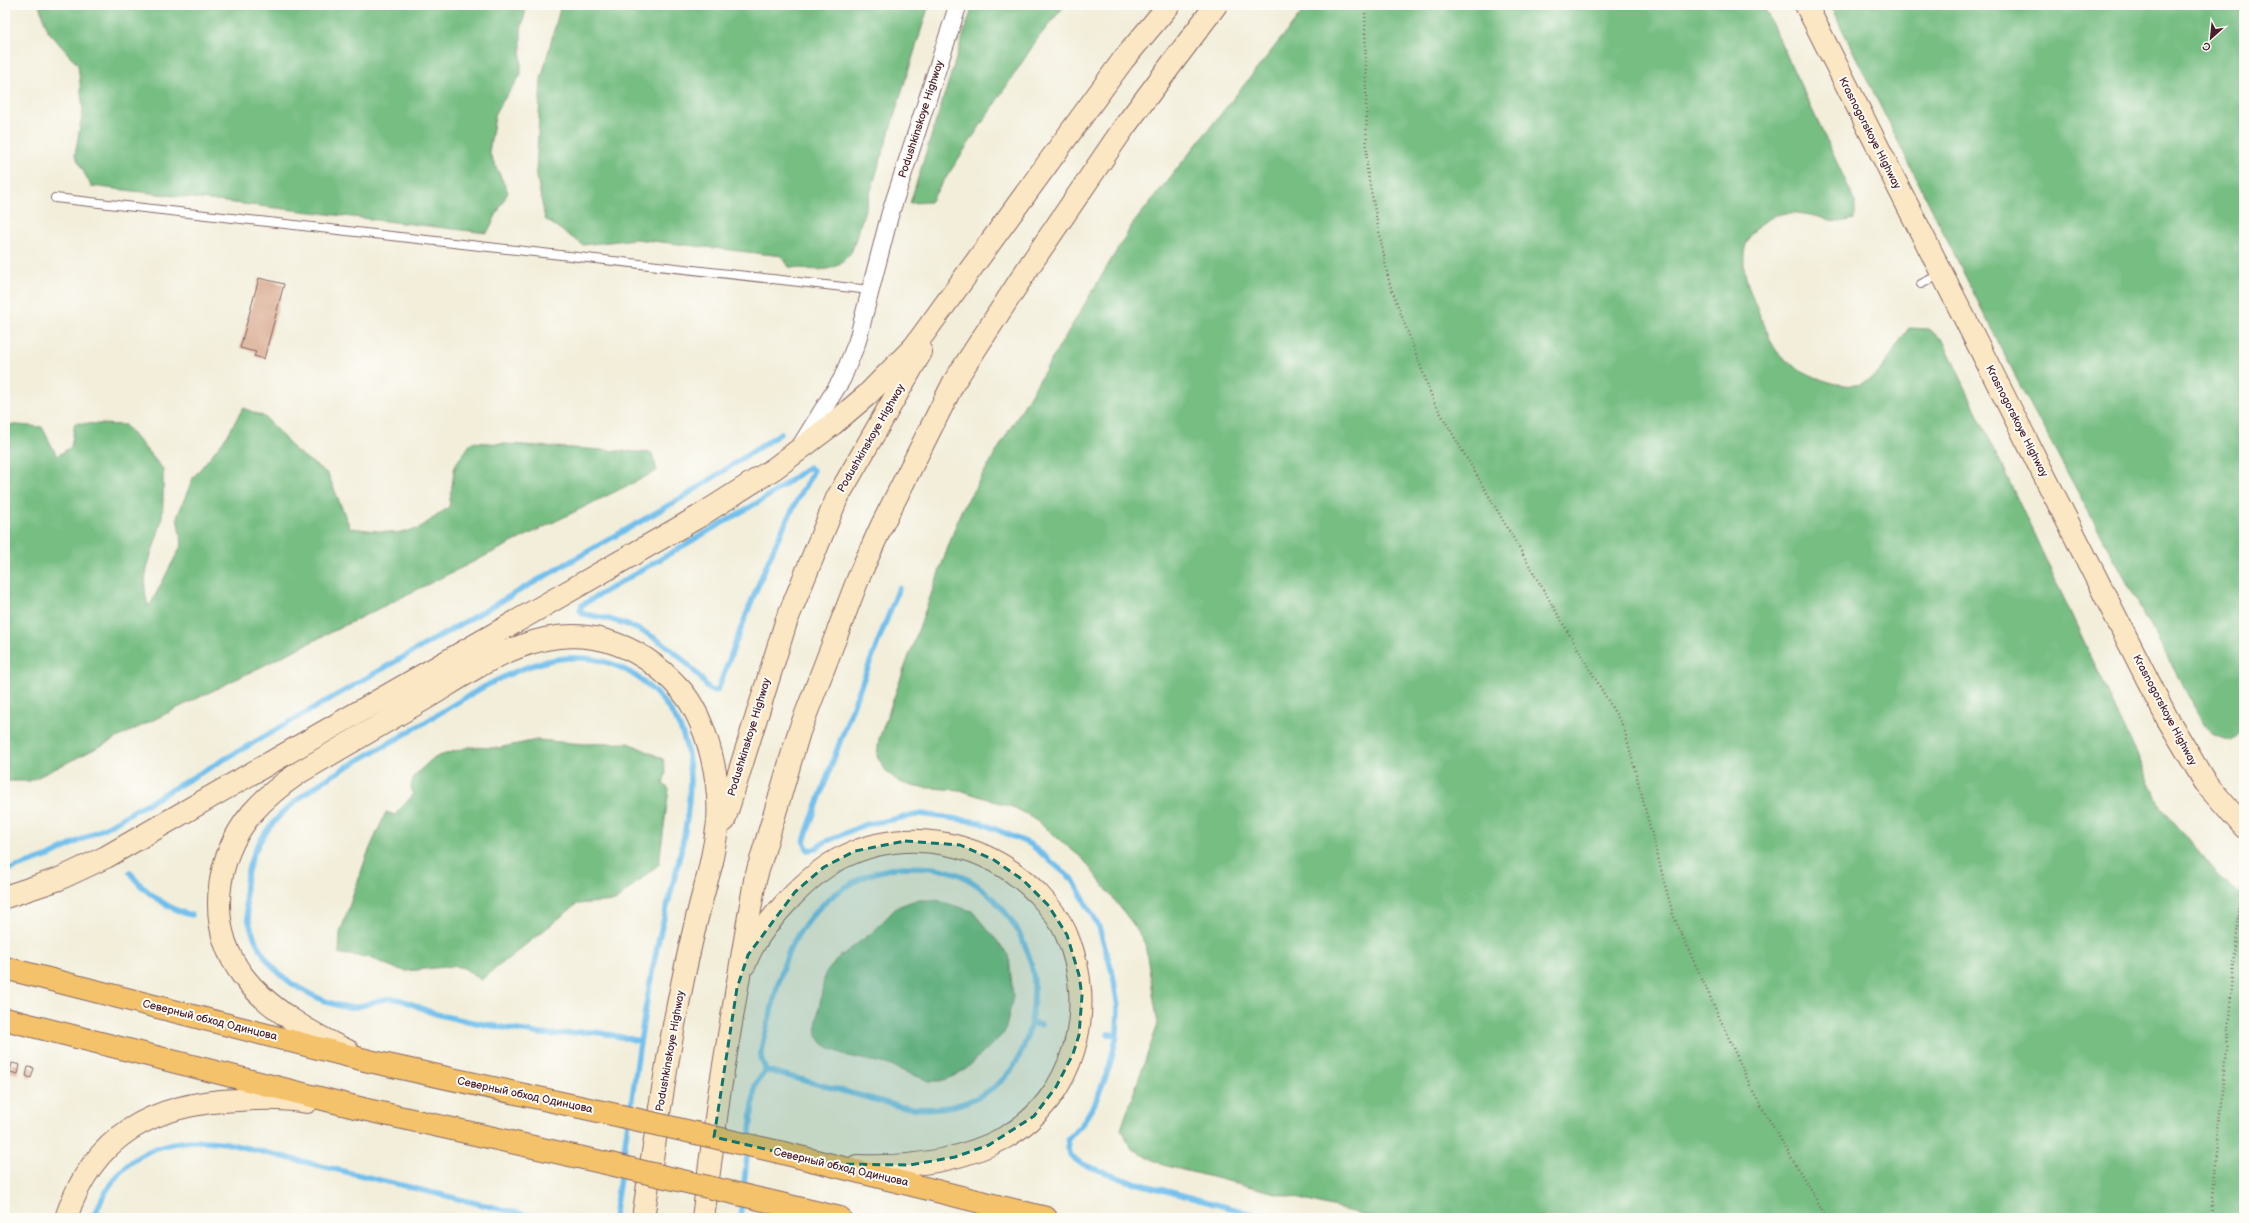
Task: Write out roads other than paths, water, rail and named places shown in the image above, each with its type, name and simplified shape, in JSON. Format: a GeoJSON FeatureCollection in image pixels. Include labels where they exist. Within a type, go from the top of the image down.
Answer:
{"type":"FeatureCollection","features":[{"type":"Feature","properties":{"kind":"highway","name":"Северный обход Одинцова"},"geometry":{"type":"LineString","coordinates":[[5,968],[369,1061],[779,1152],[1046,1218]]}},
{"type":"Feature","properties":{"kind":"highway"},"geometry":{"type":"LineString","coordinates":[[5,1019],[367,1110],[610,1164],[840,1218]]}},
{"type":"Feature","properties":{"kind":"main road"},"geometry":{"type":"LineString","coordinates":[[5,897],[59,879],[106,857],[698,517],[796,453],[855,406],[914,347],[1123,60],[1169,5]]}},
{"type":"Feature","properties":{"kind":"main road"},"geometry":{"type":"LineString","coordinates":[[703,1218],[719,1094],[755,880],[783,782],[838,627],[881,527],[954,382],[1030,265],[1125,126],[1216,5]]}},
{"type":"Feature","properties":{"kind":"main road","name":"Krasnogorskoye Highway"},"geometry":{"type":"LineString","coordinates":[[1806,5],[2179,740],[2205,782],[2244,827]]}},
{"type":"Feature","properties":{"kind":"main road","name":"Podushkinskoye Highway"},"geometry":{"type":"LineString","coordinates":[[644,1218],[663,1083],[687,960],[708,876],[752,726],[786,622],[837,498],[955,292]]}},
{"type":"Feature","properties":{"kind":"main road"},"geometry":{"type":"LineString","coordinates":[[369,1061],[339,1047],[284,1014],[243,977],[230,956],[218,910],[222,871],[228,852],[251,814],[282,785],[300,772],[499,656],[538,641],[562,636],[582,636],[604,640],[625,647],[646,657],[669,676],[688,698],[703,727],[712,759],[717,789],[718,820],[708,876]]}},
{"type":"Feature","properties":{"kind":"main road"},"geometry":{"type":"LineString","coordinates":[[737,988],[748,955],[770,922],[795,892],[824,868],[839,859],[865,848],[888,842],[940,842],[960,846],[994,860],[1023,880],[1048,905],[1067,934],[1079,975],[1081,1009],[1079,1035],[1073,1054],[1062,1077],[1045,1103],[1034,1116],[1005,1137],[974,1151],[955,1157],[896,1167],[830,1164]]}},
{"type":"Feature","properties":{"kind":"main road"},"geometry":{"type":"LineString","coordinates":[[66,1218],[79,1186],[90,1168],[104,1152],[119,1137],[158,1114],[205,1102],[264,1098],[292,1100],[367,1110]]}},
{"type":"Feature","properties":{"kind":"street","name":"Podushkinskoye Highway"},"geometry":{"type":"LineString","coordinates":[[796,453],[842,378],[857,342],[890,214],[958,5]]}},
{"type":"Feature","properties":{"kind":"lane"},"geometry":{"type":"LineString","coordinates":[[55,198],[870,290]]}},
{"type":"Feature","properties":{"kind":"lane"},"geometry":{"type":"LineString","coordinates":[[1921,284],[1941,273]]}},
{"type":"Feature","properties":{"kind":"waterway"},"geometry":{"type":"LineString","coordinates":[[5,871],[49,856],[106,827],[685,496],[781,433]]}},
{"type":"Feature","properties":{"kind":"waterway"},"geometry":{"type":"LineString","coordinates":[[809,467],[813,470],[812,474],[772,552],[760,579],[718,689],[715,691],[710,690],[683,660],[654,638],[639,629],[622,623],[583,614],[580,610],[582,605],[767,497],[809,467]]}},
{"type":"Feature","properties":{"kind":"waterway"},"geometry":{"type":"LineString","coordinates":[[899,588],[853,706],[807,832],[804,842],[808,850],[815,849],[825,842],[864,825],[921,814],[979,822],[1030,844],[1073,880],[1099,927],[1113,975],[1118,1007],[1117,1035],[1109,1068],[1095,1103],[1082,1124],[1069,1138],[1067,1148],[1070,1155],[1080,1163],[1125,1180],[1268,1218]]}},
{"type":"Feature","properties":{"kind":"waterway"},"geometry":{"type":"LineString","coordinates":[[630,1114],[648,992],[656,952],[683,843],[688,814],[690,786],[689,760],[683,735],[677,721],[658,695],[646,684],[616,665],[585,658],[554,660],[524,668],[493,682],[321,783],[294,803],[271,826],[254,852],[246,882],[248,917],[255,939],[267,959],[282,976],[301,989],[327,1002],[342,1006],[355,1007],[391,998],[406,1002],[436,1014],[488,1025],[541,1034],[585,1032],[609,1034],[640,1041]]}},
{"type":"Feature","properties":{"kind":"waterway"},"geometry":{"type":"LineString","coordinates":[[902,867],[925,867],[955,873],[973,882],[984,890],[994,899],[1019,932],[1029,956],[1033,971],[1033,1006],[1026,1041],[1019,1057],[1010,1072],[999,1083],[977,1098],[953,1106],[928,1109],[902,1107],[766,1070],[761,1057],[763,1040],[784,962],[800,931],[823,904],[852,883],[885,870],[902,867]]}},
{"type":"Feature","properties":{"kind":"waterway"},"geometry":{"type":"LineString","coordinates":[[130,872],[135,879],[157,899],[166,905],[192,915]]}},
{"type":"Feature","properties":{"kind":"waterway"},"geometry":{"type":"LineString","coordinates":[[1031,1023],[1041,1025]]}},
{"type":"Feature","properties":{"kind":"waterway"},"geometry":{"type":"LineString","coordinates":[[1108,1034],[1117,1035]]}},
{"type":"Feature","properties":{"kind":"waterway"},"geometry":{"type":"LineString","coordinates":[[749,1140],[755,1085],[766,1070]]}},
{"type":"Feature","properties":{"kind":"waterway"},"geometry":{"type":"LineString","coordinates":[[622,1163],[628,1122]]}},
{"type":"Feature","properties":{"kind":"waterway"},"geometry":{"type":"LineString","coordinates":[[94,1218],[103,1196],[115,1178],[129,1164],[145,1153],[162,1146],[182,1142],[203,1141],[226,1143],[538,1218]]}},
{"type":"Feature","properties":{"kind":"waterway"},"geometry":{"type":"LineString","coordinates":[[743,1192],[748,1148]]}},
{"type":"Feature","properties":{"kind":"waterway"},"geometry":{"type":"LineString","coordinates":[[614,1218],[621,1172]]}},
{"type":"Feature","properties":{"kind":"waterway"},"geometry":{"type":"LineString","coordinates":[[740,1218],[742,1200]]}}]}
